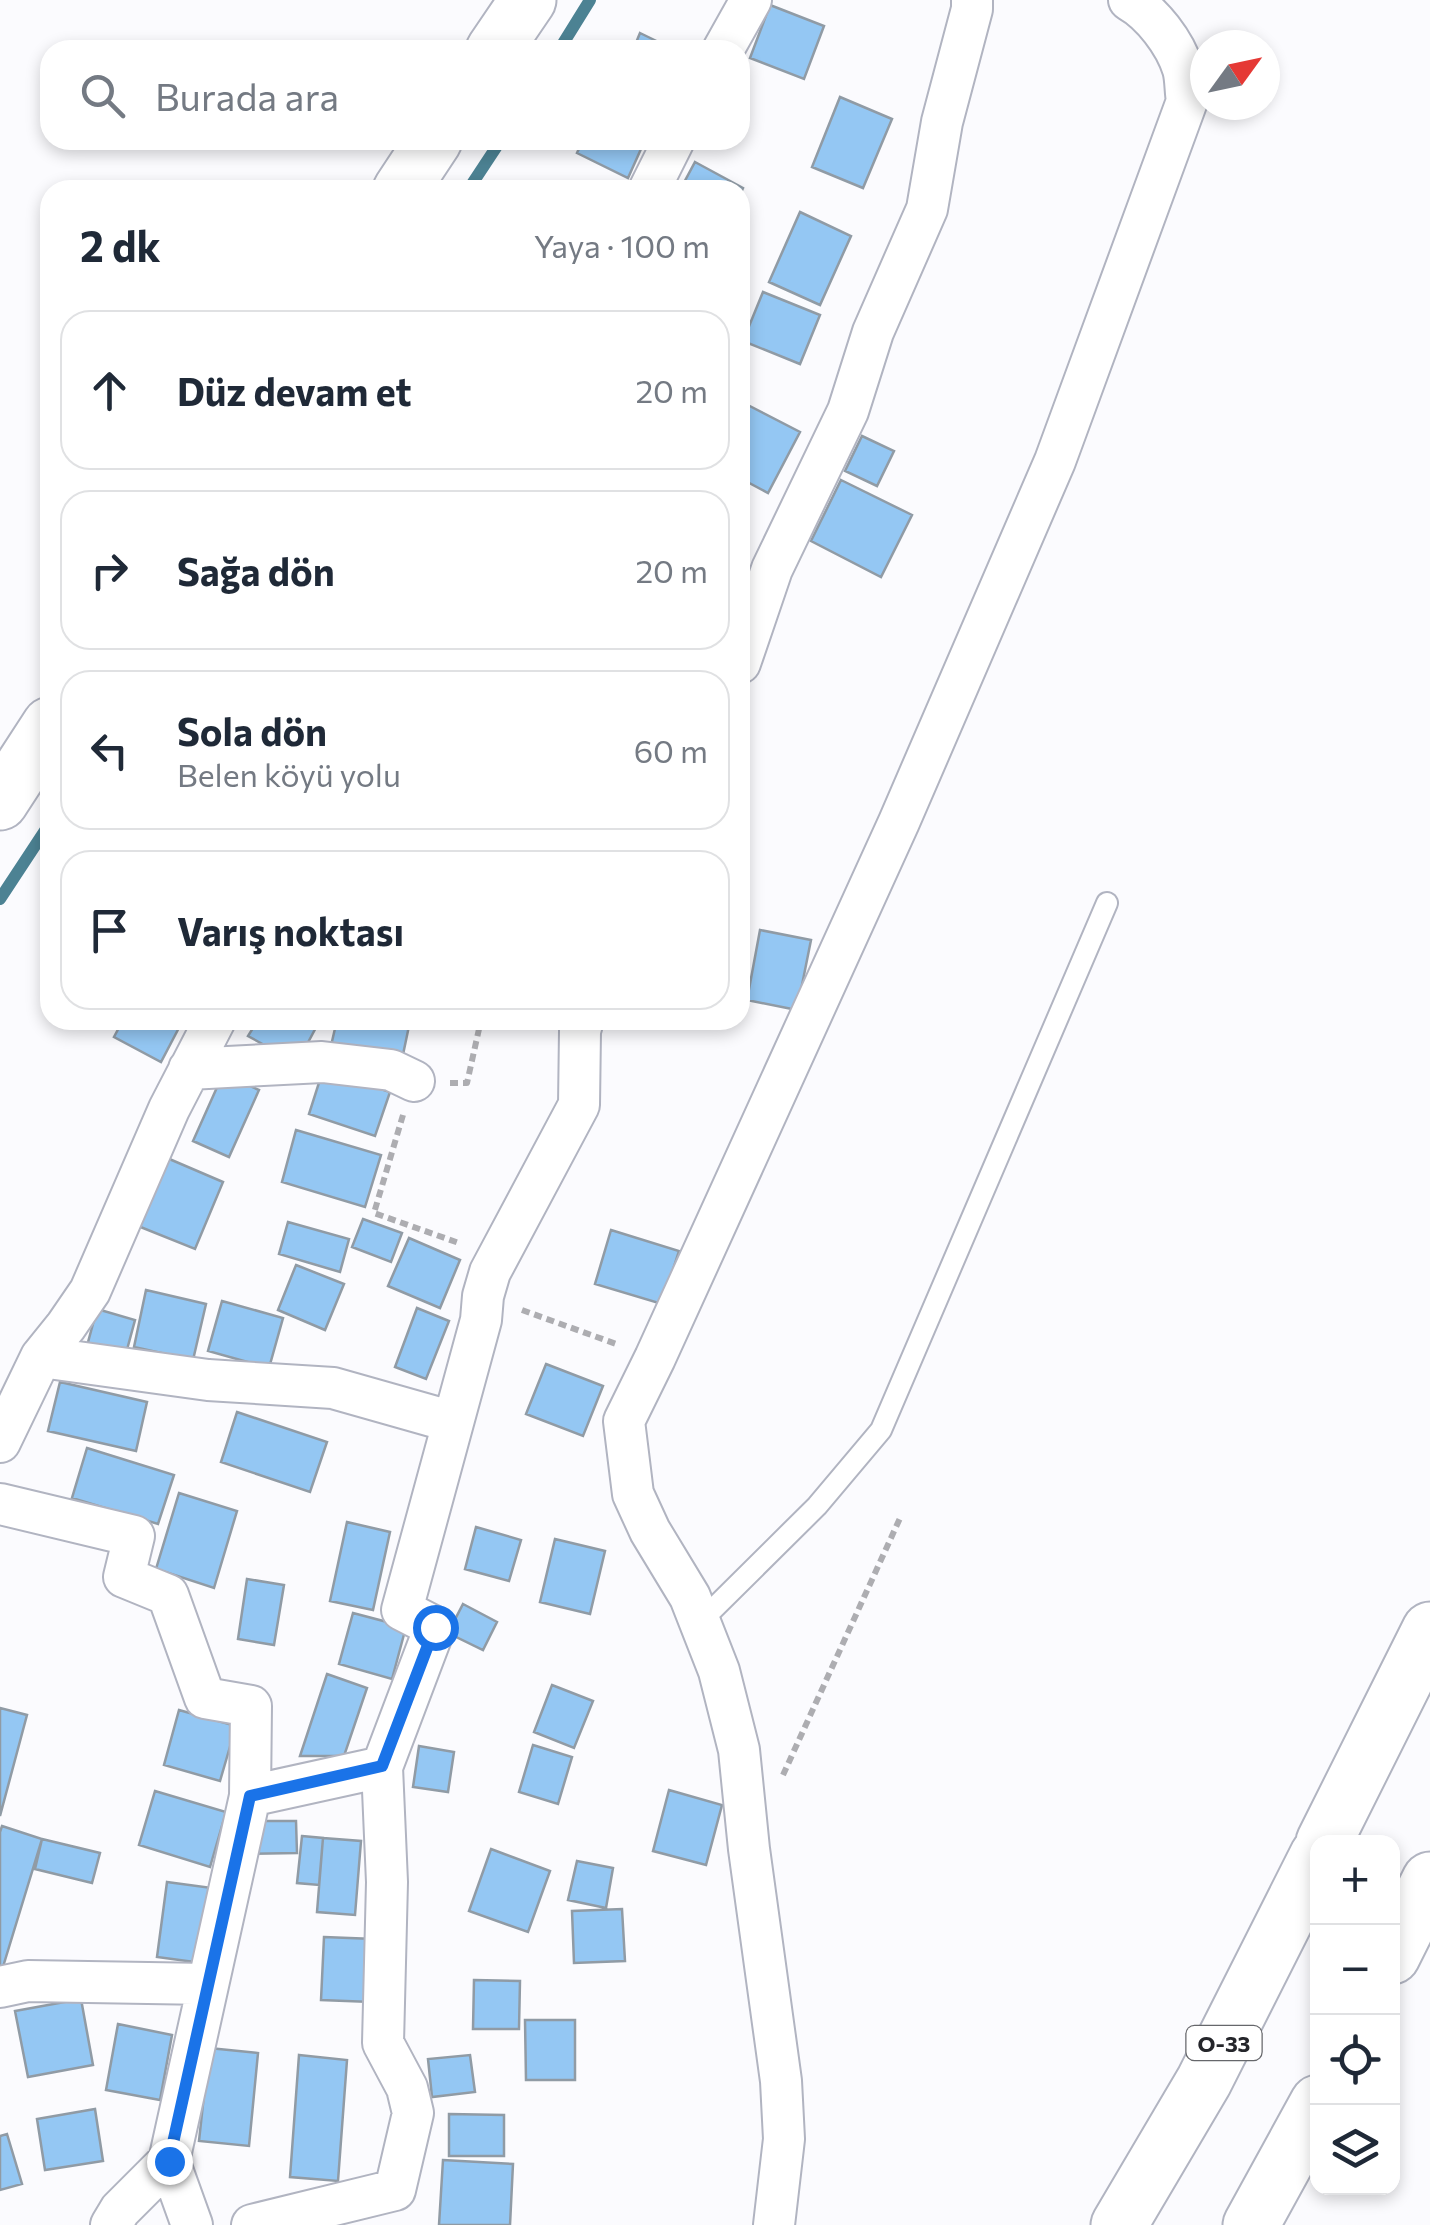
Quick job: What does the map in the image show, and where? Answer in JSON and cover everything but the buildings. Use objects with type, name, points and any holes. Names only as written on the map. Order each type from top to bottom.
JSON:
[{"type":"main road","points":[[501,40],[528,0]]},
{"type":"main road","points":[[408,180],[427,150]]},
{"type":"main road","points":[[0,802],[40,740]]},
{"type":"main road","points":[[1328,1835],[1430,1630]]},
{"type":"main road","name":"O-33","points":[[1119,2225],[1204,2081],[1310,1871]]},
{"type":"main road","points":[[1400,1940],[1430,1880]]},
{"type":"main road","points":[[1250,2225],[1317,2105]]},
{"type":"street","points":[[729,40],[751,0]]},
{"type":"street","points":[[750,634],[772,569],[848,411],[873,332],[927,209],[942,122],[972,0]]},
{"type":"street","points":[[774,2225],[784,2139],[781,2080],[749,1849],[740,1750],[718,1671],[690,1597],[632,1494],[624,1420],[656,1358],[899,822],[1055,461],[1187,102],[1183,69],[1170,43],[1144,9],[1129,0]]},
{"type":"street","points":[[654,180],[669,150]]},
{"type":"street","points":[[0,1442],[42,1357],[90,1291],[168,1109],[210,1030]]},
{"type":"street","points":[[252,2225],[395,2190],[413,2113],[407,2088],[383,2043],[387,1882],[382,1766],[435,1627],[402,1610],[481,1320],[490,1272],[579,1105],[580,1030]]},
{"type":"street","points":[[189,1069],[322,1062],[392,1070],[414,1081]]},
{"type":"street","points":[[42,1357],[208,1380],[333,1388],[453,1422]]},
{"type":"street","points":[[0,1504],[134,1536],[124,1577],[168,1595],[204,1698],[251,1706],[250,1796],[169,2161],[192,2225]]},
{"type":"street","points":[[250,1796],[382,1766]]},
{"type":"street","points":[[0,1987],[28,1981],[208,1984]]},
{"type":"street","points":[[111,2225],[120,2210],[169,2161]]},
{"type":"lane","points":[[700,1622],[817,1506],[881,1430],[1107,903]]},
{"type":"path","points":[[480,1030],[466,1084],[414,1081],[374,1213],[498,1256]]},
{"type":"path","points":[[484,1296],[656,1358]]},
{"type":"path","points":[[781,1779],[901,1516]]},
{"type":"waterway","points":[[565,40],[590,0]]},
{"type":"waterway","points":[[475,180],[494,150]]},
{"type":"waterway","points":[[0,899],[40,838]]},
{"type":"route","points":[[169,2161],[250,1796],[382,1766],[435,1627]]}]
